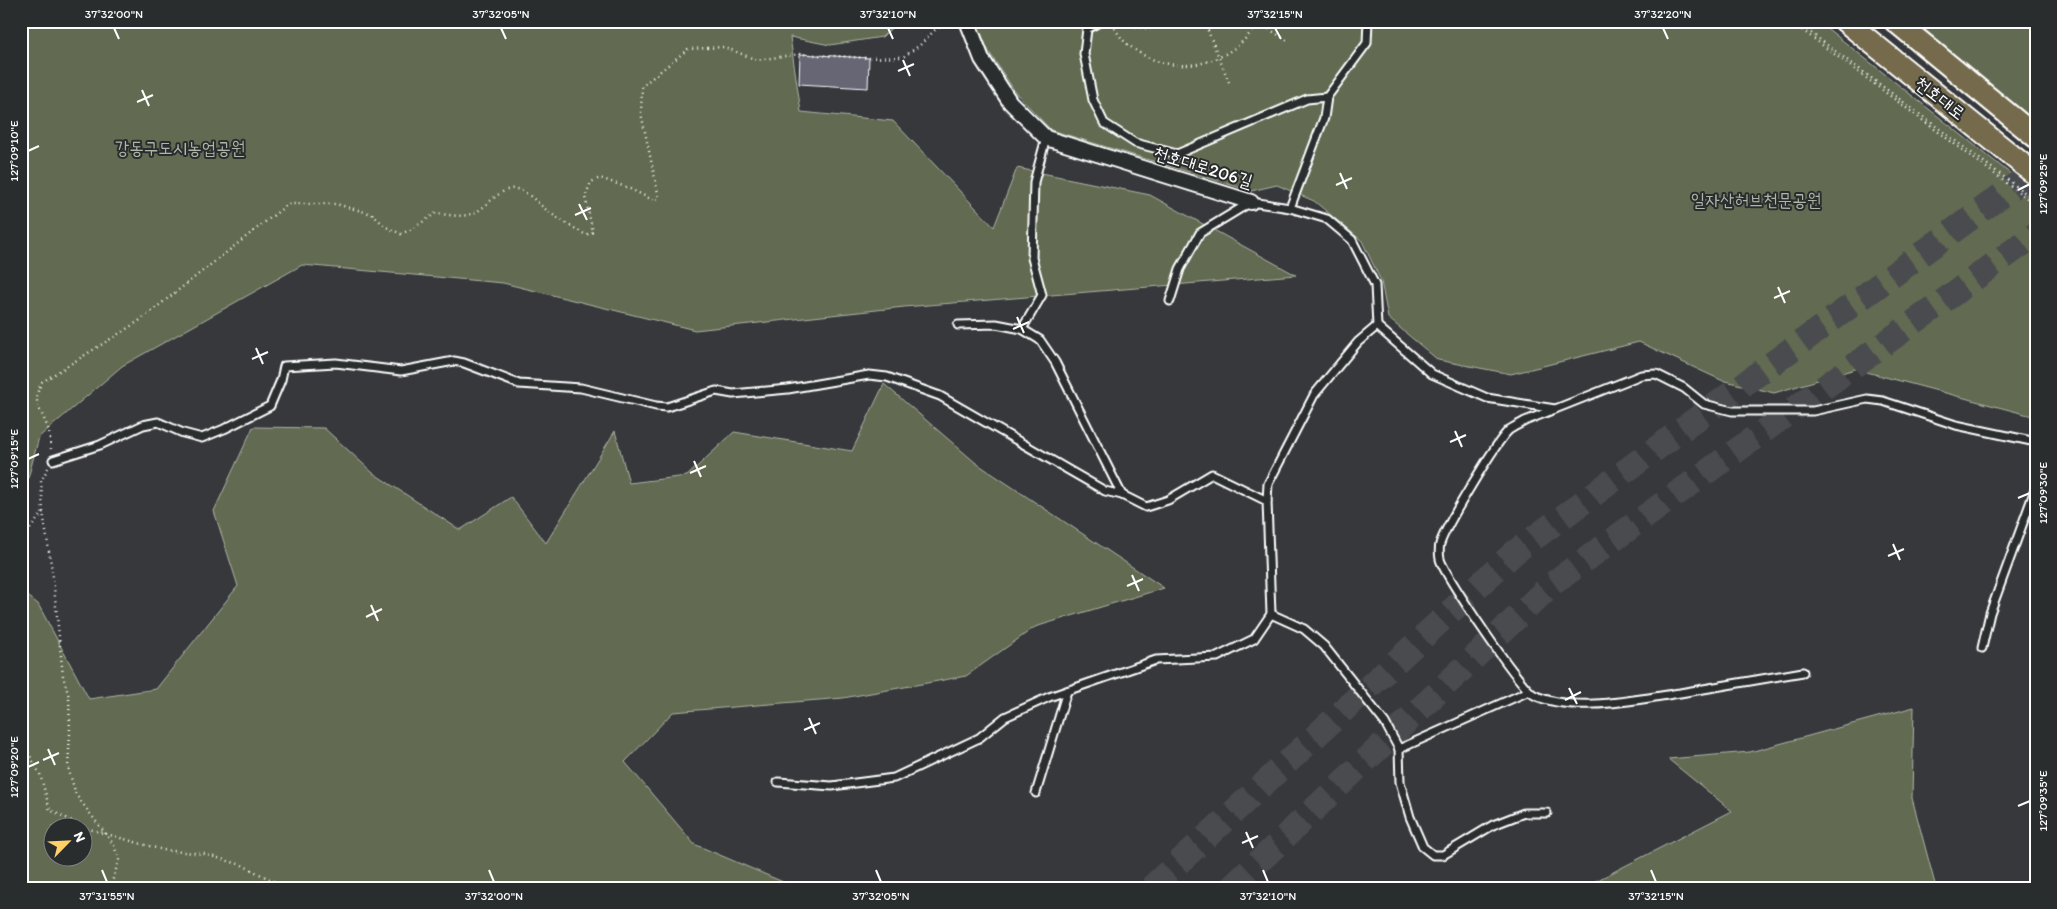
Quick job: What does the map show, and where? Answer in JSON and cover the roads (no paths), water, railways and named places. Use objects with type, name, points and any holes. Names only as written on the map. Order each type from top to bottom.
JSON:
[{"type":"main road","name":"천호대로","points":[[1845,21],[2036,174]]},
{"type":"main road","name":"천호대로","points":[[1895,21],[2036,137]]},
{"type":"street","name":"천호대로206길","points":[[967,21],[982,59],[1010,102],[1046,138],[1251,202]]},
{"type":"lane","points":[[1101,21],[1088,29],[1084,54],[1092,100],[1104,123],[1135,143],[1177,154],[1308,99],[1326,97]]},
{"type":"lane","points":[[1290,208],[1324,118],[1326,97],[1367,43],[1368,21]]},
{"type":"lane","points":[[1022,329],[1042,295],[1032,258],[1034,182],[1046,138]]},
{"type":"lane","points":[[1170,301],[1180,269],[1200,233],[1251,202]]},
{"type":"lane","name":"천호대로206길","points":[[1251,202],[1290,208],[1326,219],[1352,240],[1374,284],[1377,326]]},
{"type":"lane","points":[[958,325],[996,324],[1022,329],[1040,340],[1055,362],[1122,495]]},
{"type":"lane","points":[[778,782],[832,786],[894,778],[979,738],[1005,717],[1067,691],[1156,660],[1217,657],[1254,639],[1271,614],[1268,484],[1314,395],[1358,342],[1377,326],[1432,374],[1487,398],[1555,409]]},
{"type":"lane","points":[[53,460],[100,445],[143,425],[158,422],[183,433],[202,438],[270,406],[281,380],[284,366],[336,363],[400,370],[454,361],[519,384],[581,388],[667,407],[716,391],[733,394],[788,389],[869,375],[887,377],[940,396],[1105,491],[1122,495],[1146,507],[1168,500],[1212,474],[1267,501]]},
{"type":"lane","points":[[1803,672],[1630,701],[1591,704],[1558,702],[1532,695],[1508,667],[1449,578],[1440,559],[1440,544],[1457,511],[1509,430],[1555,409],[1640,375],[1656,374],[1684,388],[1704,404],[1732,411],[1813,411],[1867,399],[1883,401],[1956,425],[2036,442]]},
{"type":"lane","points":[[1982,648],[1990,613],[2036,487]]},
{"type":"lane","points":[[1271,614],[1304,629],[1324,646],[1385,722],[1399,749],[1400,782],[1410,817],[1423,847],[1433,855],[1443,855],[1493,825],[1524,813],[1547,813]]},
{"type":"lane","points":[[1036,793],[1067,691]]},
{"type":"lane","points":[[1399,749],[1506,703],[1529,691]]},
{"type":"tunnel","points":[[1151,888],[1515,552],[2036,170]]},
{"type":"tunnel","points":[[1231,888],[1552,584],[2036,234]]},
{"type":"park label","name":"강동구도시농업공원","points":[[180,148]]},
{"type":"park label","name":"일자산허브천문공원","points":[[1756,200]]}]
